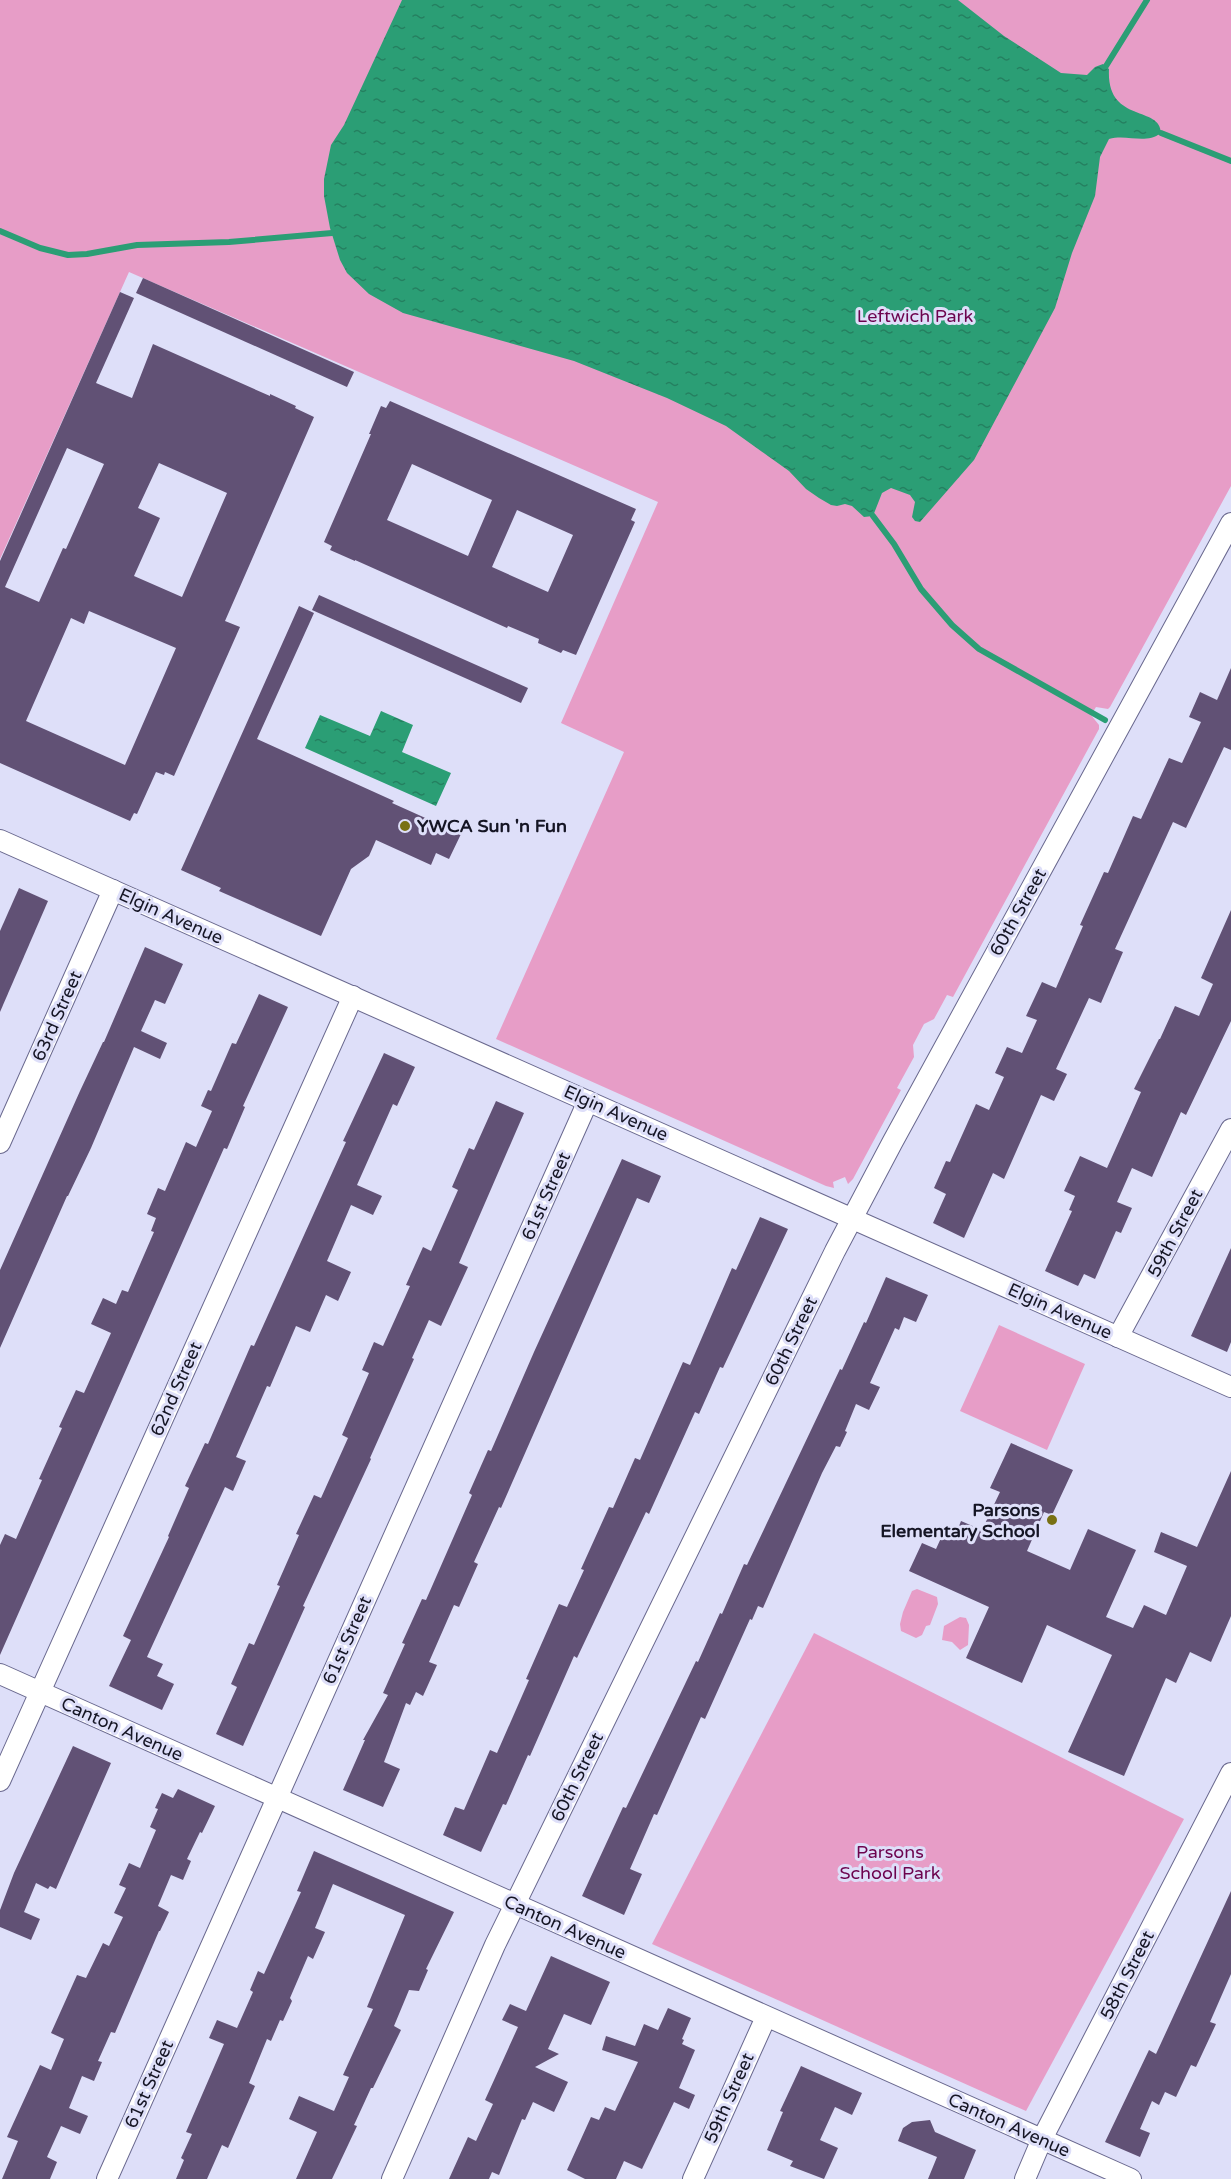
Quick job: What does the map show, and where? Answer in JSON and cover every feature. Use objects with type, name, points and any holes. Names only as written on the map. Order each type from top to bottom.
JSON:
[{"type":"street","name":"60th Street","points":[[392,2179],[515,1905],[852,1218],[1231,523]]},
{"type":"street","name":"Elgin Avenue","points":[[0,840],[1231,1387]]},
{"type":"street","name":"63rd Street","points":[[0,1143],[113,890]]},
{"type":"street","name":"62nd Street","points":[[0,1781],[352,996]]},
{"type":"street","name":"61st Street","points":[[107,2179],[588,1101]]},
{"type":"street","name":"59th Street","points":[[1118,1337],[1231,1129]]},
{"type":"street","name":"Canton Avenue","points":[[0,1674],[1131,2179]]},
{"type":"street","name":"58th Street","points":[[1025,2179],[1042,2139],[1231,1773]]},
{"type":"street","name":"59th Street","points":[[693,2179],[766,2017]]},
{"type":"green space","name":"Leftwich Park","points":[[0,0],[1231,0],[1231,486],[1110,707],[1108,709],[1096,707],[1091,715],[1099,725],[1099,729],[953,997],[947,995],[934,1019],[924,1024],[913,1045],[914,1057],[897,1088],[901,1090],[853,1179],[848,1184],[845,1177],[833,1182],[834,1188],[826,1186],[496,1039],[624,752],[561,723],[658,502],[129,272],[0,559]]},
{"type":"green space","points":[[999,1325],[1085,1364],[1047,1450],[960,1411]]},
{"type":"green space","points":[[917,1589],[937,1597],[938,1604],[930,1625],[926,1626],[922,1635],[916,1638],[901,1631],[900,1624],[912,1591]]},
{"type":"green space","points":[[960,1617],[966,1618],[969,1625],[968,1645],[960,1650],[952,1642],[942,1640],[944,1626]]},
{"type":"green space","name":"Parsons School Park","points":[[814,1633],[1184,1819],[1026,2111],[652,1944]]},
{"type":"water","points":[[402,0],[958,0],[1004,36],[1061,73],[1087,75],[1095,67],[1103,64],[1109,69],[1110,86],[1116,98],[1124,106],[1159,124],[1161,133],[1143,139],[1109,139],[1100,157],[1095,196],[1072,253],[1055,308],[974,460],[920,522],[915,521],[912,517],[915,502],[910,495],[891,488],[882,493],[873,516],[864,517],[852,506],[831,505],[819,498],[806,489],[789,471],[726,426],[667,398],[574,361],[403,313],[369,294],[347,273],[340,260],[330,228],[324,196],[324,179],[331,145],[344,125]]},
{"type":"water","points":[[381,711],[413,725],[402,752],[451,773],[436,806],[305,748],[320,715],[370,736]]},
{"type":"building","points":[[143,278],[354,372],[347,387],[136,293]]},
{"type":"building","points":[[120,292],[134,298],[96,383],[132,398],[153,344],[270,396],[270,394],[314,417],[225,621],[240,627],[174,776],[165,772],[164,775],[156,772],[137,814],[134,813],[130,821],[0,763],[0,561]],"holes":[[[67,448],[104,464],[66,549],[63,548],[39,602],[5,587]],[[159,463],[227,493],[182,597],[134,576],[160,518],[138,508]],[[89,611],[176,648],[125,765],[26,721],[71,618],[84,624]]]},
{"type":"building","points":[[390,401],[636,509],[631,520],[635,522],[576,655],[563,650],[561,653],[538,643],[539,639],[508,626],[507,628],[330,550],[332,546],[324,542],[381,406],[386,408]],"holes":[[[412,464],[492,500],[468,556],[387,520]],[[517,510],[573,535],[548,592],[492,567]]]},
{"type":"building","points":[[319,595],[528,688],[521,703],[312,610]]},
{"type":"building","points":[[299,606],[314,613],[257,739],[461,834],[449,859],[436,853],[431,865],[376,840],[369,856],[351,869],[321,936],[219,891],[221,888],[181,870]]},
{"type":"building","points":[[1231,668],[1231,750],[1224,747],[1186,828],[1173,822],[1115,949],[1123,952],[1101,1003],[1089,998],[1056,1069],[1067,1074],[1054,1101],[1041,1095],[1004,1179],[993,1173],[964,1238],[933,1223],[946,1194],[934,1188],[946,1161],[950,1162],[976,1104],[989,1110],[1004,1077],[995,1073],[1007,1047],[1022,1053],[1037,1020],[1026,1016],[1042,982],[1056,988],[1083,926],[1080,925],[1104,872],[1108,873],[1133,816],[1141,819],[1169,758],[1182,763],[1201,722],[1189,717],[1200,692],[1217,700]]},
{"type":"building","points":[[19,888],[48,901],[0,1012],[0,931]]},
{"type":"building","points":[[1231,910],[1231,1021],[1186,1115],[1181,1112],[1152,1177],[1132,1168],[1117,1202],[1132,1208],[1121,1233],[1116,1231],[1095,1279],[1084,1274],[1078,1286],[1045,1271],[1072,1211],[1069,1210],[1075,1196],[1064,1191],[1080,1156],[1107,1168],[1141,1092],[1134,1089],[1175,1006],[1199,1016],[1213,984],[1201,978]]},
{"type":"building","points":[[145,947],[183,964],[165,1004],[155,1000],[141,1031],[167,1043],[160,1059],[134,1047],[0,1348],[0,1270]]},
{"type":"building","points":[[259,994],[288,1007],[243,1106],[245,1107],[227,1149],[224,1148],[0,1655],[0,1545],[5,1534],[16,1539],[42,1480],[39,1479],[76,1390],[84,1393],[111,1333],[91,1324],[103,1298],[116,1304],[122,1290],[128,1292],[154,1232],[151,1231],[156,1218],[147,1214],[158,1188],[165,1191],[186,1142],[196,1147],[212,1111],[201,1106],[208,1090],[211,1091],[232,1043],[236,1044]]},
{"type":"building","points":[[384,1053],[415,1067],[397,1106],[393,1104],[357,1185],[382,1196],[373,1215],[351,1205],[327,1261],[351,1272],[338,1301],[326,1295],[310,1332],[296,1326],[236,1457],[246,1461],[233,1491],[225,1487],[147,1657],[163,1664],[157,1676],[174,1684],[162,1710],[109,1686],[131,1640],[123,1636],[169,1537],[189,1488],[185,1486],[205,1443],[208,1444],[251,1345],[254,1346]]},
{"type":"building","points":[[496,1101],[524,1113],[459,1263],[468,1267],[441,1326],[429,1320],[371,1459],[303,1606],[305,1607],[243,1746],[216,1734],[237,1687],[231,1684],[249,1643],[254,1645],[280,1586],[277,1585],[299,1535],[296,1534],[314,1495],[321,1498],[348,1438],[342,1435],[369,1373],[362,1370],[374,1342],[383,1346],[410,1286],[406,1285],[423,1247],[431,1251],[458,1190],[452,1187],[469,1148],[474,1150]]},
{"type":"building","points":[[622,1159],[661,1176],[649,1203],[637,1198],[501,1508],[499,1507],[474,1562],[478,1564],[459,1607],[454,1605],[429,1662],[437,1665],[423,1696],[416,1692],[410,1705],[406,1703],[384,1762],[400,1769],[383,1807],[343,1790],[365,1740],[363,1740],[388,1695],[383,1693],[405,1644],[402,1643],[422,1599],[426,1600],[472,1495],[469,1493],[488,1450],[491,1451]]},
{"type":"building","points":[[760,1217],[788,1229],[723,1368],[720,1367],[699,1414],[695,1412],[649,1514],[646,1512],[577,1658],[574,1656],[506,1805],[503,1804],[481,1852],[443,1835],[455,1807],[464,1810],[490,1750],[497,1753],[559,1604],[567,1607],[584,1570],[581,1569],[609,1507],[613,1508],[635,1458],[640,1460],[683,1362],[690,1365],[732,1268],[736,1270]]},
{"type":"building","points":[[1231,1248],[1231,1342],[1227,1352],[1191,1336]]},
{"type":"building","points":[[886,1277],[928,1295],[916,1322],[904,1317],[899,1330],[895,1328],[870,1383],[880,1387],[869,1410],[856,1404],[845,1431],[847,1432],[840,1447],[836,1446],[822,1473],[763,1608],[758,1606],[752,1620],[750,1619],[705,1719],[701,1717],[630,1869],[642,1874],[624,1915],[582,1896],[623,1807],[626,1808],[696,1661],[698,1662],[720,1613],[722,1614],[744,1564],[747,1565],[840,1369],[842,1370],[864,1322],[866,1323]]},
{"type":"building","points":[[1011,1443],[1073,1470],[1052,1515],[1044,1512],[1027,1551],[1070,1570],[1088,1529],[1136,1550],[1106,1617],[1133,1628],[1144,1605],[1166,1615],[1187,1566],[1154,1552],[1161,1532],[1197,1547],[1231,1471],[1231,1616],[1211,1662],[1190,1652],[1176,1683],[1166,1678],[1124,1776],[1068,1752],[1112,1655],[1047,1625],[1022,1683],[966,1658],[989,1607],[909,1571],[922,1543],[936,1549],[941,1538],[956,1534],[961,1521],[982,1530],[1000,1492],[990,1488]]},
{"type":"building","points":[[73,1746],[111,1763],[56,1889],[50,1886],[48,1889],[36,1883],[24,1912],[40,1919],[31,1940],[0,1927],[0,1910],[14,1873]]},
{"type":"building","points":[[178,1789],[215,1806],[187,1859],[191,1861],[183,1880],[171,1875],[158,1906],[169,1912],[115,2033],[111,2032],[98,2061],[102,2062],[94,2081],[82,2076],[69,2108],[88,2116],[80,2134],[61,2126],[47,2157],[57,2162],[50,2179],[2,2179],[18,2141],[7,2137],[40,2065],[51,2070],[64,2039],[51,2033],[77,1975],[86,1978],[103,1943],[109,1946],[123,1917],[114,1913],[126,1888],[119,1885],[129,1863],[140,1868],[156,1830],[150,1827],[162,1793],[173,1798]]},
{"type":"building","points":[[314,1851],[454,1912],[426,1969],[428,1970],[419,1991],[409,1990],[394,2026],[401,2030],[371,2088],[354,2125],[357,2126],[332,2179],[296,2179],[317,2132],[289,2119],[299,2096],[334,2111],[349,2077],[343,2075],[373,2009],[367,2007],[405,1915],[333,1884],[315,1928],[325,1932],[313,1959],[308,1956],[283,2021],[280,2020],[271,2041],[267,2039],[249,2083],[255,2086],[228,2148],[222,2145],[207,2179],[176,2179],[184,2160],[181,2158],[192,2134],[186,2132],[224,2044],[209,2038],[217,2020],[237,2028],[253,1992],[250,1990],[258,1971],[264,1974],[301,1892],[297,1891]]},
{"type":"building","points":[[1231,1891],[1231,1974],[1210,2022],[1216,2024],[1196,2067],[1191,2065],[1176,2097],[1165,2092],[1159,2105],[1152,2101],[1140,2129],[1150,2133],[1140,2157],[1105,2142],[1149,2050],[1156,2054]]},
{"type":"building","points":[[551,1956],[610,1982],[591,2025],[564,2014],[548,2049],[559,2054],[535,2067],[568,2082],[554,2112],[533,2102],[525,2120],[522,2119],[499,2175],[492,2172],[489,2179],[449,2179],[468,2137],[476,2141],[493,2104],[485,2100],[518,2027],[502,2020],[510,2004],[526,2011]]},
{"type":"building","points":[[668,2008],[691,2018],[682,2044],[695,2050],[679,2088],[695,2095],[689,2109],[674,2102],[642,2169],[624,2161],[616,2179],[585,2179],[567,2170],[591,2117],[599,2120],[605,2107],[615,2111],[638,2062],[602,2050],[606,2036],[635,2046],[644,2024],[658,2030]]},
{"type":"building","points":[[801,2066],[862,2093],[852,2115],[835,2107],[820,2140],[838,2148],[824,2179],[790,2166],[793,2161],[767,2150],[783,2112],[780,2111]]},
{"type":"building","points":[[930,2120],[935,2132],[976,2150],[964,2179],[928,2179],[937,2157],[898,2141],[903,2128],[912,2122]]},
{"type":"waterway","points":[[1106,66],[1147,0]]},
{"type":"waterway","points":[[1161,133],[1231,161]]},
{"type":"waterway","points":[[0,231],[40,248],[68,255],[137,245],[229,242],[332,233]]},
{"type":"waterway","points":[[873,516],[894,544],[921,589],[952,625],[979,649],[1105,720]]},
{"type":"place","name":"YWCA Sun 'n Fun","points":[[405,826]]},
{"type":"place","name":"Parsons Elementary School","points":[[1052,1520]]}]
